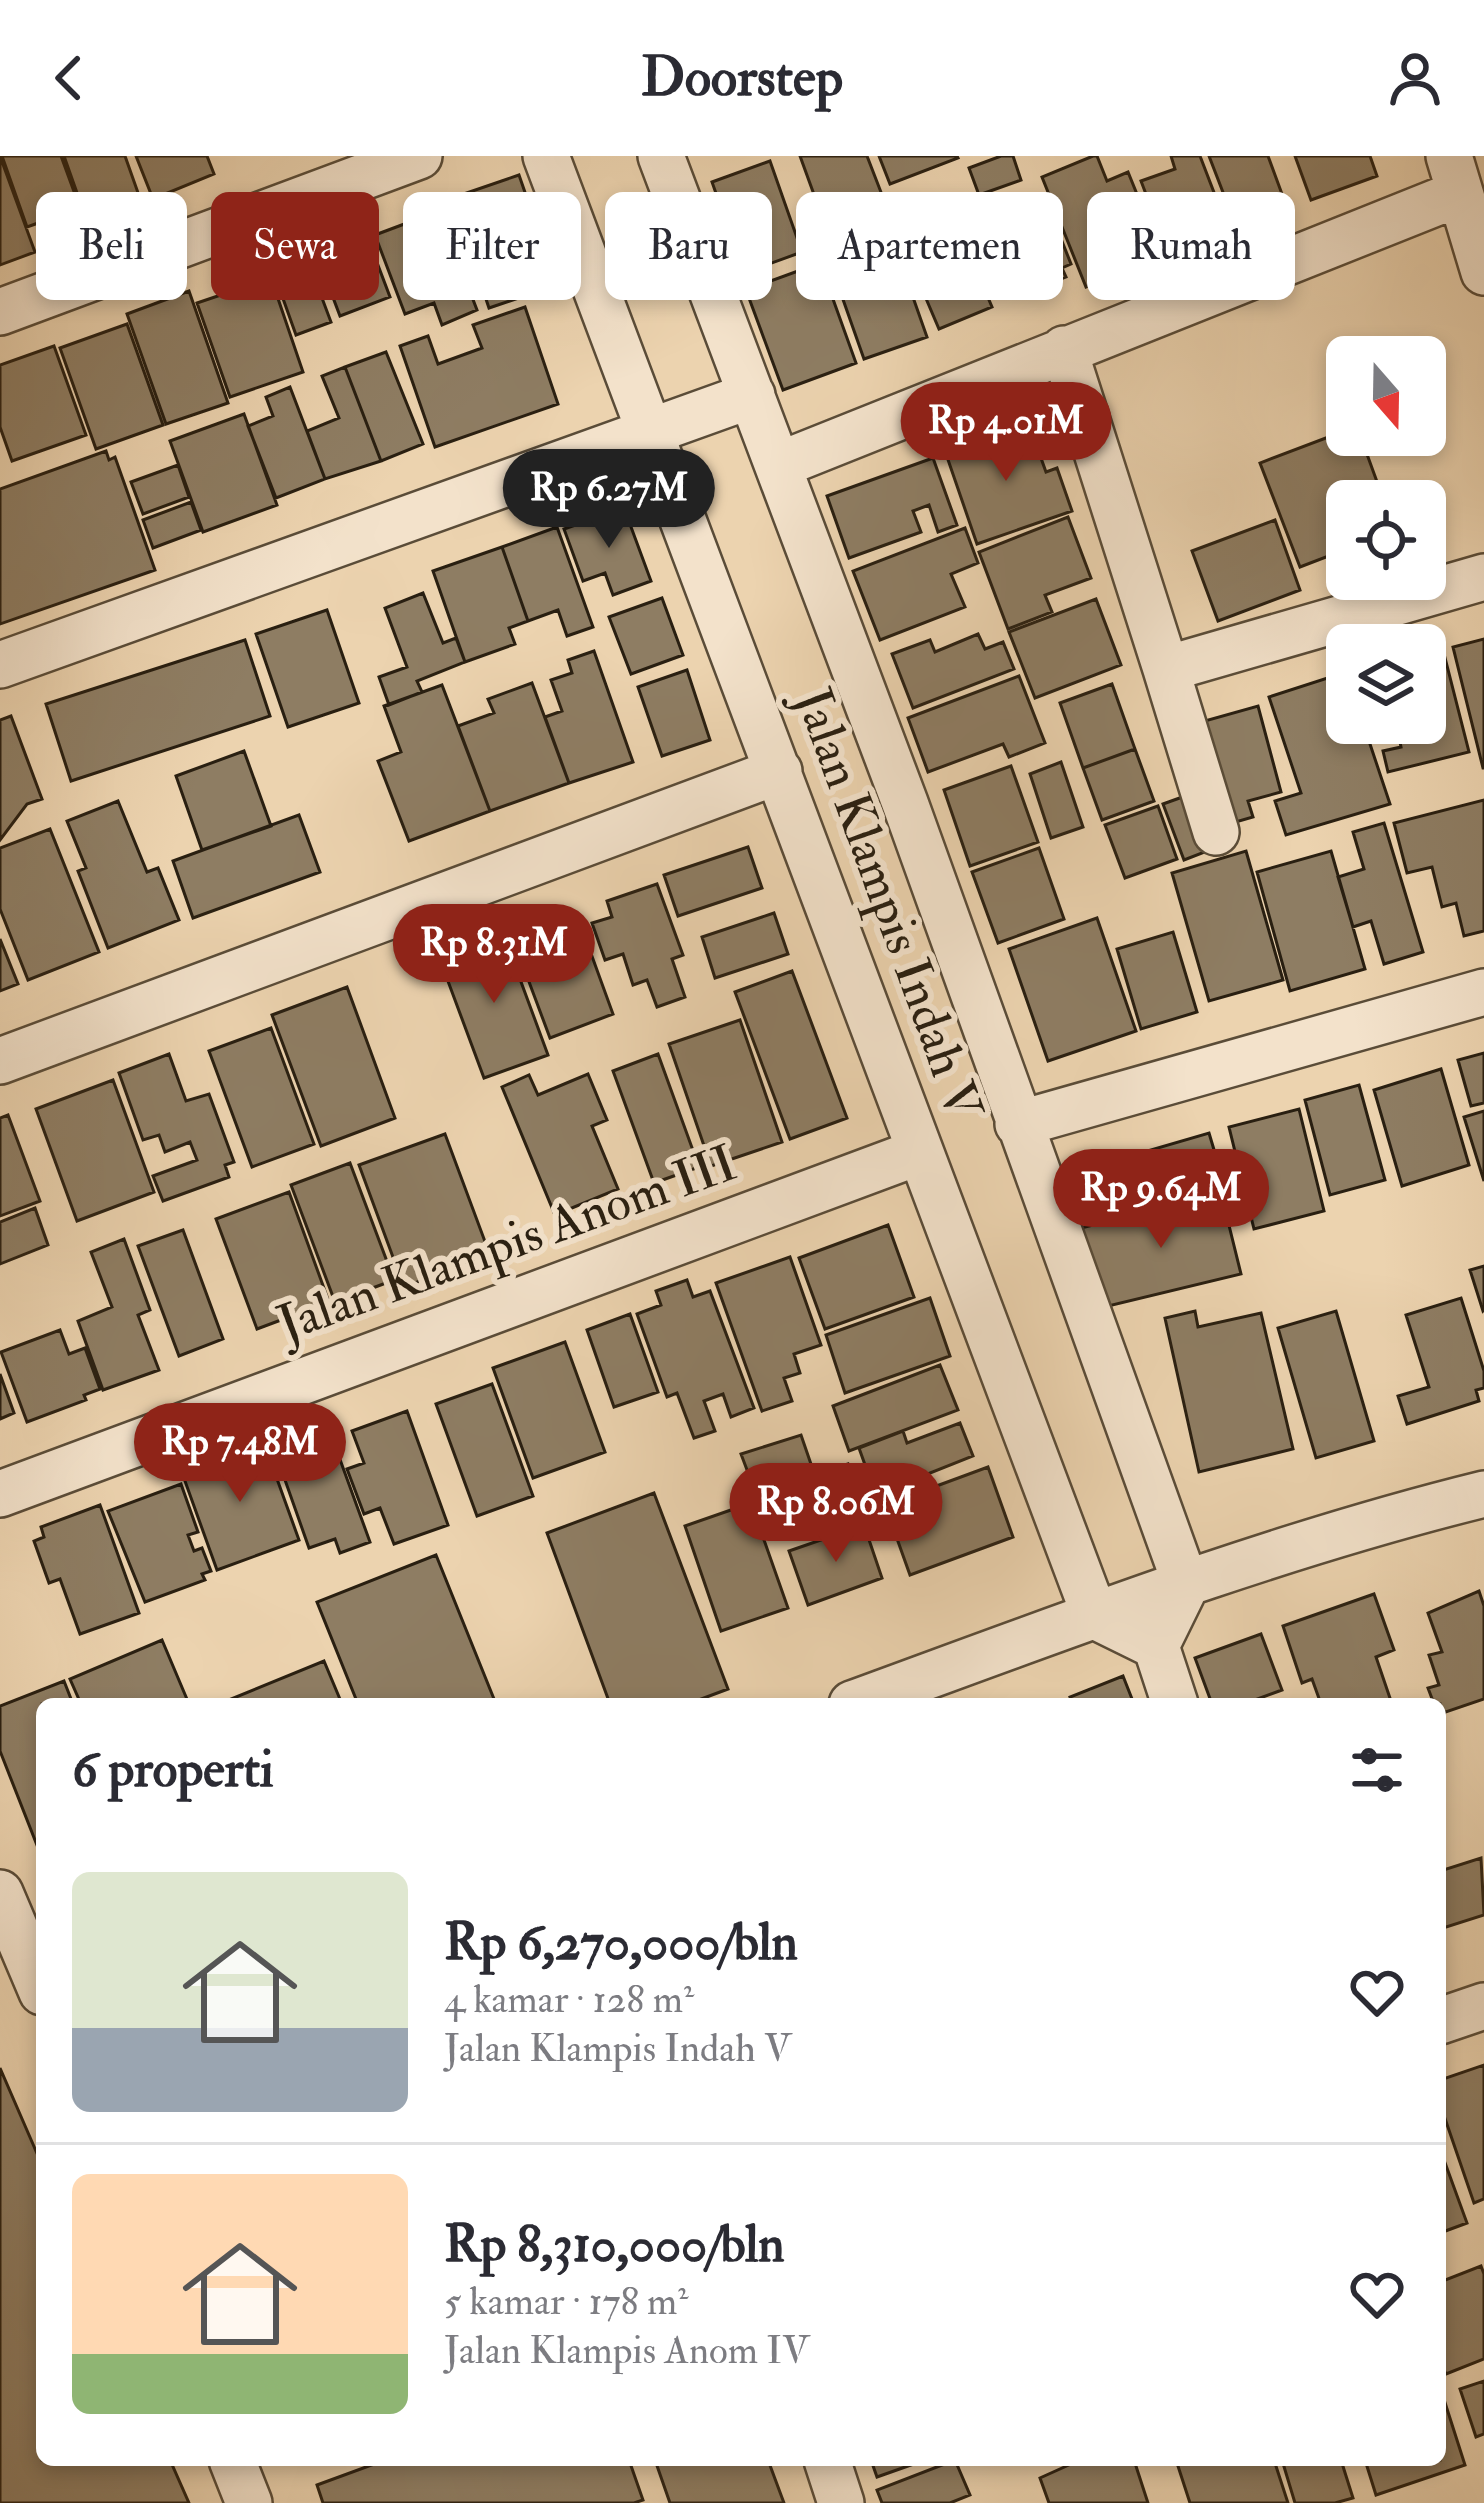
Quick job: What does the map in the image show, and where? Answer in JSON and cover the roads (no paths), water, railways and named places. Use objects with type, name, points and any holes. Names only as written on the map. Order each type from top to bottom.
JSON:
[{"type":"street","points":[[0,312],[419,156]]},
{"type":"street","name":"Jalan Klampis Indah V","points":[[546,156],[658,430],[778,771],[1095,1616]]},
{"type":"street","name":"Jalan Klampis Indah V","points":[[661,156],[743,399],[779,465],[1186,1585]]},
{"type":"street","points":[[779,465],[1064,349],[1455,174],[1484,272]]},
{"type":"street","points":[[1064,349],[1216,832]]},
{"type":"street","points":[[0,665],[743,399]]},
{"type":"street","points":[[1166,669],[1484,577]]},
{"type":"street","points":[[0,1061],[778,771]]},
{"type":"street","name":"Jalan Klampis Indah V","points":[[1018,1124],[1484,992]]},
{"type":"street","name":"Jalan Klampis Anom III","points":[[0,1494],[919,1152]]},
{"type":"street","points":[[869,1698],[1186,1585],[1399,1515],[1484,1494]]},
{"type":"street","points":[[1173,1698],[1156,1646],[1186,1585]]},
{"type":"street","points":[[1095,1616],[1156,1646]]},
{"type":"street","points":[[0,1893],[36,1978]]},
{"type":"street","points":[[1446,2018],[1484,2006]]},
{"type":"street","points":[[829,2466],[841,2503]]}]
